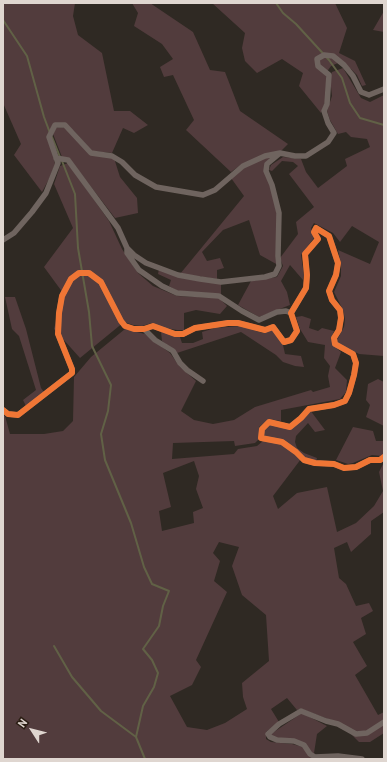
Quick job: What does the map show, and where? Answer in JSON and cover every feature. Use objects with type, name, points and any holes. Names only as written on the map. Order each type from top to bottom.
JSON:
[{"type":"street","points":[[3,240],[14,233],[46,193],[58,163],[49,137],[55,125],[65,125],[91,153],[112,156],[122,162],[135,175],[156,187],[203,195],[215,190],[243,166],[264,156],[280,153],[295,156],[306,156],[328,142],[334,133],[324,111],[327,104],[328,75],[318,66],[317,59],[324,55],[333,56],[344,65],[353,76],[361,92],[369,95],[384,89]]},
{"type":"street","points":[[127,248],[146,263],[178,275],[200,279],[221,282],[265,277],[275,274],[279,266],[278,213],[272,185],[266,171],[267,164],[280,153]]},
{"type":"street","points":[[56,158],[68,160],[118,228],[127,248],[127,252],[139,270],[162,286],[177,293],[219,296],[259,320],[277,312],[286,311],[291,313]]},
{"type":"street","points":[[3,410],[8,414],[18,415],[72,374],[72,369],[58,334],[62,296],[70,279],[79,273],[89,273],[101,282],[125,326],[134,329],[144,329],[153,326],[175,334],[183,334],[195,328],[238,323],[264,330],[273,327],[284,342],[291,340],[297,332],[291,313],[306,288],[308,275],[305,254],[318,239],[314,232],[316,228],[329,236],[338,263],[336,275],[329,292],[332,300],[340,310],[341,318],[339,330],[334,338],[336,344],[353,354],[356,363],[354,375],[345,401],[334,405],[309,409],[290,427],[269,422],[262,429],[261,438],[282,442],[304,460],[315,463],[334,464],[344,468],[356,467],[370,460],[380,460],[384,457]]},
{"type":"street","points":[[144,329],[155,340],[173,351],[180,363],[203,381]]},
{"type":"street","points":[[362,759],[338,756],[315,757],[310,754],[304,745],[294,741],[277,740],[270,737],[268,734],[279,724],[301,711],[338,724],[356,734],[367,733],[384,722]]},
{"type":"shaded area","points":[[3,3],[75,3],[73,16],[78,35],[102,53],[114,111],[130,111],[148,125],[134,133],[123,128],[112,153],[92,151],[74,131],[53,124],[47,139],[53,152],[55,164],[42,192],[14,155],[21,144],[3,103]]},
{"type":"shaded area","points":[[132,3],[150,3],[193,32],[210,70],[225,72],[240,111],[288,144],[281,151],[242,164],[231,172],[186,130],[194,120],[173,75],[164,77],[160,67],[173,59],[162,44],[134,26],[138,13]]},
{"type":"shaded area","points":[[212,3],[335,3],[347,28],[339,53],[355,61],[366,85],[362,86],[357,75],[351,69],[338,63],[331,66],[326,73],[327,97],[321,113],[299,86],[303,73],[282,59],[257,73],[245,61],[242,48],[245,33]]},
{"type":"shaded area","points":[[384,11],[384,32],[373,30]]},
{"type":"shaded area","points":[[343,68],[361,98],[370,102],[384,95],[384,356],[359,354],[338,343],[337,340],[344,327],[345,319],[343,310],[334,292],[341,276],[341,264],[338,250],[370,264],[379,242],[352,226],[340,242],[333,233],[314,223],[311,228],[314,238],[301,255],[304,275],[303,280],[290,265],[281,281],[287,292],[290,305],[259,317],[238,305],[251,281],[277,277],[283,266],[280,258],[298,234],[296,222],[314,207],[289,174],[298,166],[293,162],[282,161],[272,171],[269,170],[271,165],[283,157],[301,159],[306,172],[318,188],[347,166],[345,159],[370,147],[367,139],[351,137],[346,132],[338,134],[330,120],[327,111],[332,96],[330,78],[332,72]]},
{"type":"shaded area","points":[[65,127],[90,154],[114,158],[120,177],[137,198],[138,213],[115,218],[69,158],[62,157],[53,134],[56,128]]},
{"type":"shaded area","points":[[276,155],[265,163],[277,214],[278,265],[260,255],[249,220],[223,230],[202,252],[207,261],[220,258],[224,268],[217,270],[217,279],[180,274],[244,196],[231,178],[245,167],[266,157]]},
{"type":"shaded area","points":[[68,163],[109,221],[122,249],[138,273],[153,286],[177,296],[219,298],[227,306],[220,314],[196,310],[184,313],[184,330],[165,328],[152,323],[142,326],[124,322],[80,358],[54,329],[63,293],[44,267],[73,228],[54,184],[60,166]]},
{"type":"shaded area","points":[[159,269],[221,284],[221,294],[177,291],[169,286],[171,280],[158,274]]},
{"type":"shaded area","points":[[5,297],[15,297],[26,329],[41,388],[44,392],[26,406],[23,400],[36,390],[19,336],[12,329]]},
{"type":"shaded area","points":[[302,316],[311,319],[309,328],[318,331],[322,328],[334,331],[331,339],[334,346],[341,352],[335,368],[347,380],[346,392],[340,399],[281,410],[281,421],[269,419],[259,427],[259,439],[255,443],[235,446],[234,441],[173,443],[172,459],[234,454],[238,449],[257,446],[263,441],[282,444],[301,459],[273,496],[278,509],[297,493],[327,487],[337,532],[356,523],[374,506],[383,491],[379,472],[384,462],[384,512],[371,521],[371,534],[351,552],[347,542],[334,548],[339,578],[346,584],[356,606],[369,603],[373,611],[361,618],[366,634],[353,642],[367,666],[355,675],[378,715],[384,712],[384,721],[366,732],[355,731],[302,709],[297,710],[287,698],[271,709],[279,722],[266,732],[266,739],[271,742],[292,744],[303,747],[323,759],[3,759],[3,415],[5,416],[10,434],[44,434],[63,431],[73,421],[74,377],[91,357],[125,329],[145,334],[170,353],[180,367],[196,381],[181,411],[194,420],[213,424],[234,420],[255,407],[311,390],[313,392],[330,387],[328,376],[330,366],[324,358],[325,345],[308,342],[300,329],[296,317]],"holes":[[[194,461],[199,476],[196,489],[203,508],[193,512],[194,523],[162,531],[159,511],[171,507],[163,473]],[[219,542],[239,547],[232,566],[242,595],[266,615],[269,661],[242,683],[243,697],[247,709],[225,723],[207,730],[187,727],[170,696],[192,685],[201,667],[196,660],[227,592],[214,581],[220,561],[213,553]]]},
{"type":"shaded area","points":[[240,326],[263,333],[272,330],[283,345],[285,354],[301,356],[304,367],[283,362],[276,355],[241,332],[177,353],[162,341],[161,332],[180,337],[182,343],[193,343],[203,339],[202,332],[215,328]]},
{"type":"shaded area","points":[[378,379],[384,382],[384,426],[366,417],[370,405],[366,400],[368,384]]},
{"type":"shaded area","points":[[310,410],[325,430],[315,432],[308,423],[296,436],[295,442],[297,448],[304,453],[317,458],[316,462],[305,458],[298,451],[263,436],[263,430],[270,424],[292,428]]},
{"type":"shaded area","points":[[353,427],[373,431],[376,441],[384,441],[384,454],[382,456],[372,455],[348,464],[336,460]]},
{"type":"shaded area","points":[[302,713],[327,726],[317,734],[314,753],[310,752],[305,744],[271,737],[271,734]]},
{"type":"shaded area","points":[[384,724],[384,733],[370,742],[359,742],[349,732],[358,735]]},
{"type":"waterway","points":[[276,3],[283,13],[296,24],[329,60],[342,78],[350,103],[360,118],[384,125]]},
{"type":"waterway","points":[[3,20],[27,56],[50,133]]},
{"type":"waterway","points":[[52,137],[60,157]]},
{"type":"waterway","points":[[62,161],[75,194],[78,248],[89,312],[92,346],[111,385],[108,411],[101,434],[105,460],[131,523],[144,567],[152,584],[169,591],[163,606],[159,626],[143,649],[152,660],[158,673],[154,687],[143,706],[136,737]]},
{"type":"waterway","points":[[54,646],[72,677],[101,711],[136,737],[145,759]]},
{"type":"cycle path","points":[[3,410],[8,414],[18,415],[72,373],[72,369],[58,334],[59,313],[62,296],[71,279],[79,273],[89,273],[101,282],[121,321],[125,326],[134,329],[144,329],[153,326],[175,334],[183,334],[195,328],[238,323],[265,330],[273,327],[284,342],[291,340],[297,331],[291,313],[306,288],[307,275],[305,254],[318,239],[314,232],[316,228],[329,236],[338,263],[336,275],[329,291],[332,300],[340,310],[341,318],[339,330],[334,338],[335,344],[353,354],[356,363],[354,375],[345,401],[334,405],[309,409],[290,427],[269,422],[262,429],[261,438],[282,442],[304,460],[315,463],[334,464],[344,468],[356,467],[370,460],[380,460],[384,457]]}]
